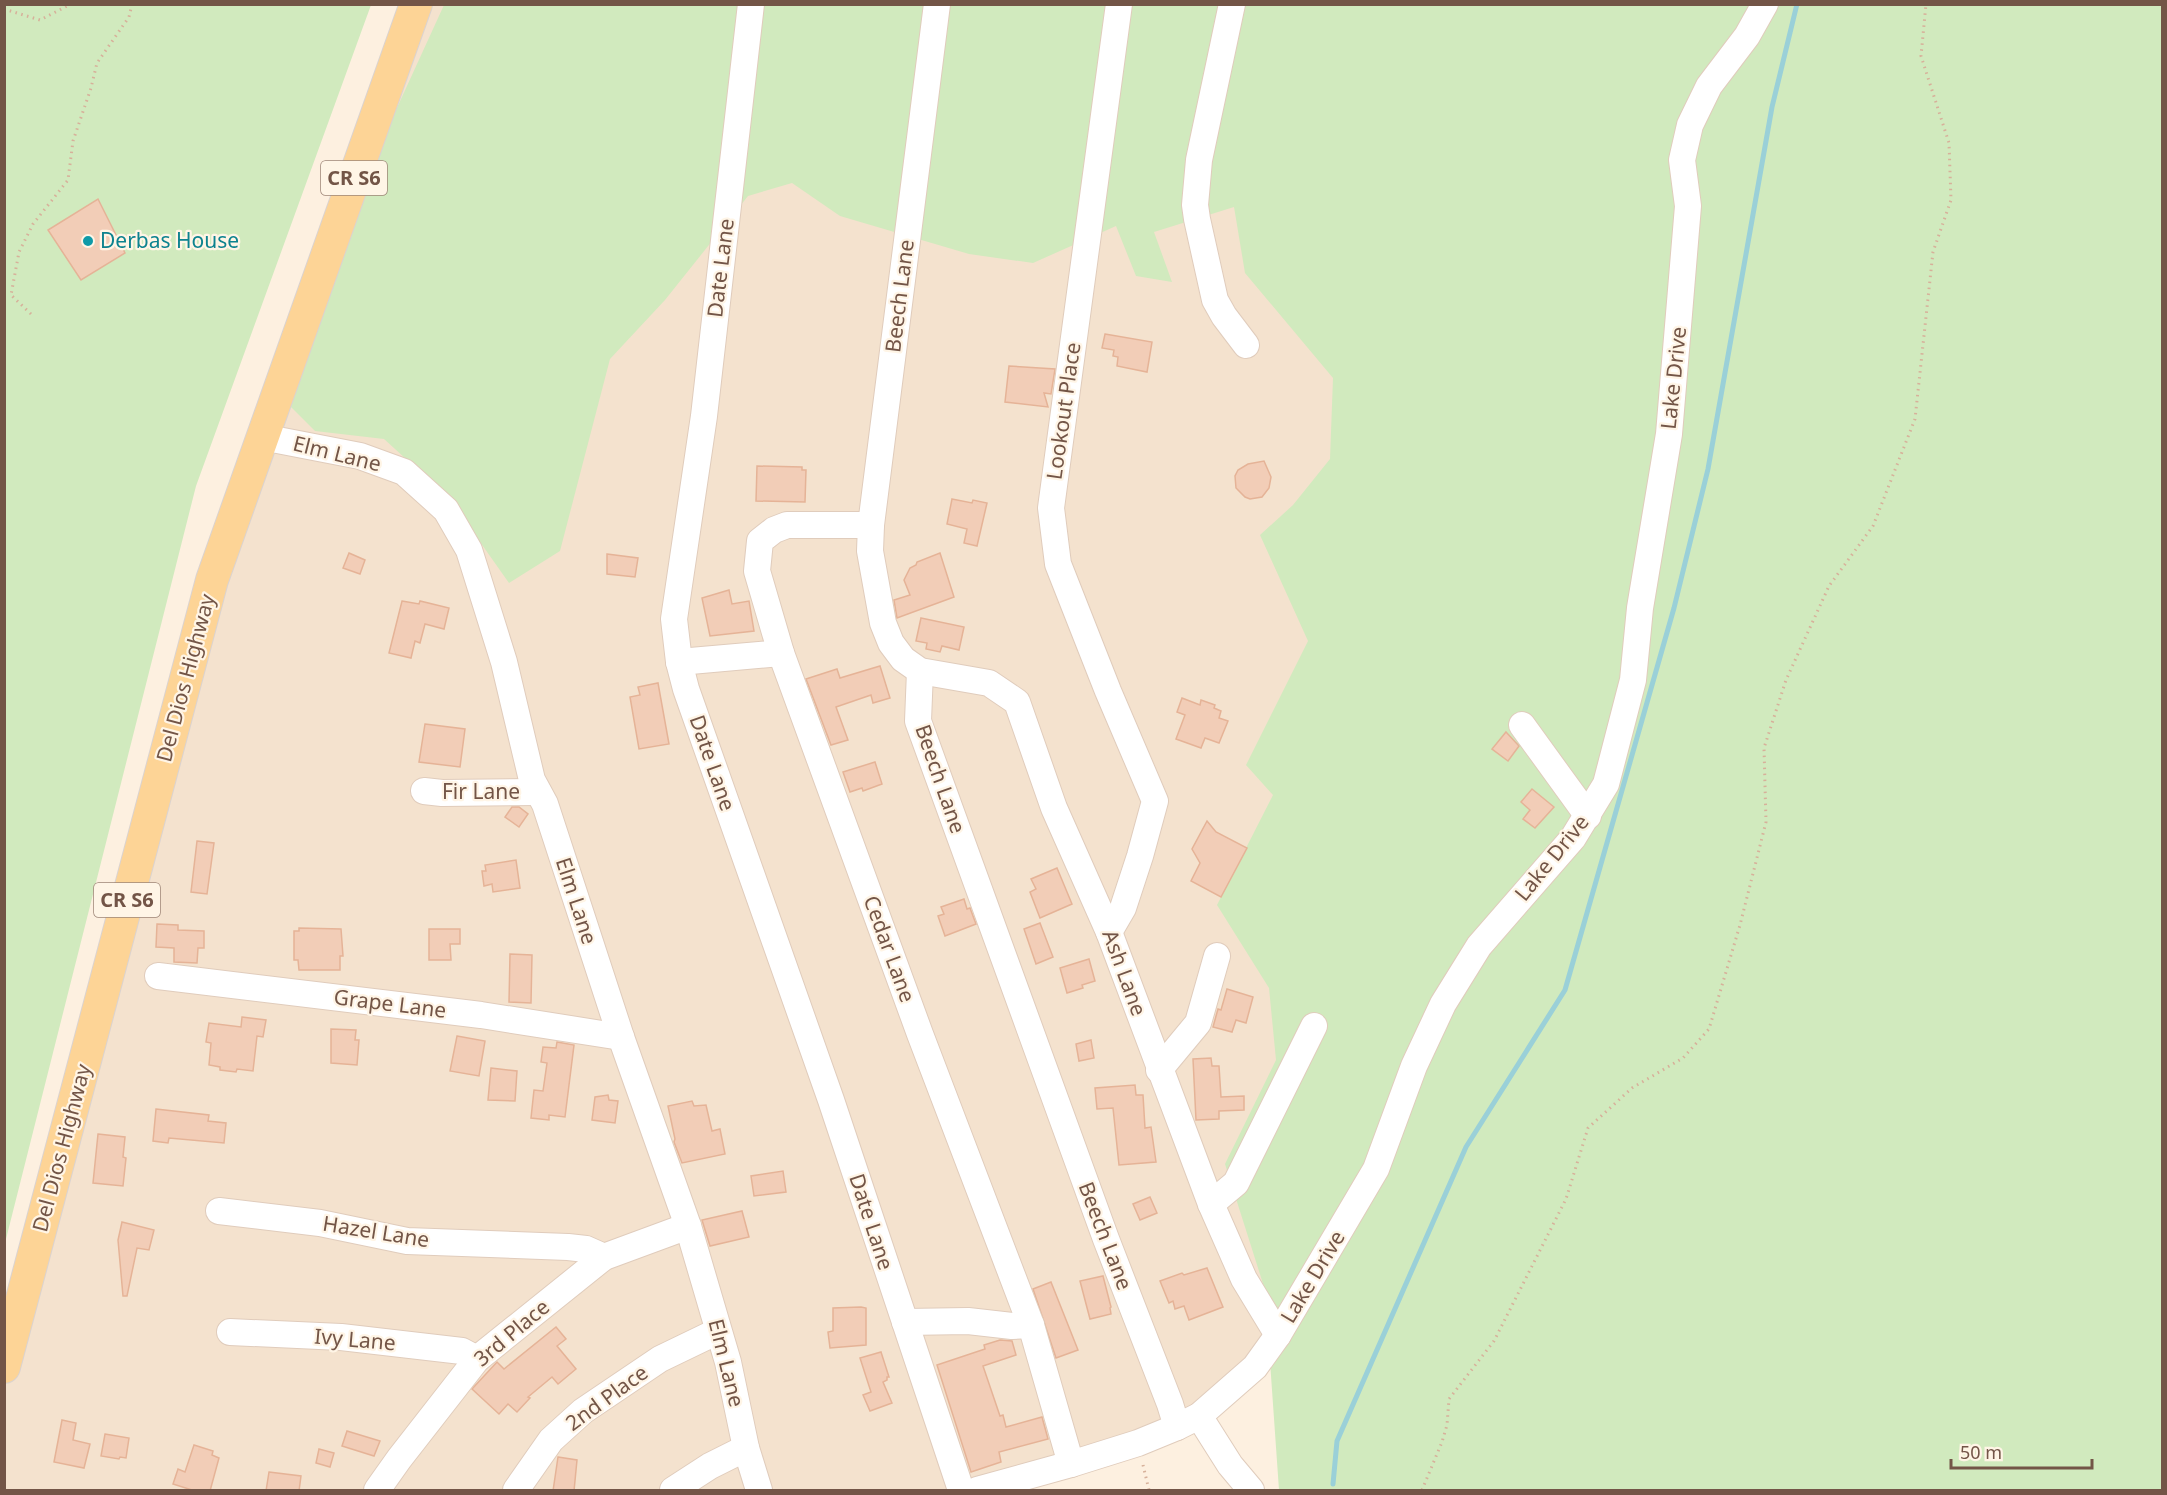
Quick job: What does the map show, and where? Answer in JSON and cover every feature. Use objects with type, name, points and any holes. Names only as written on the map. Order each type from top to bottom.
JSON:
[{"type":"main road","name":"Del Dios Highway","points":[[4,1367],[212,580],[416,4]]},
{"type":"street","name":"Date Lane","points":[[751,4],[704,416],[674,619],[679,662],[686,689],[831,1100],[961,1491]]},
{"type":"street","name":"Beech Lane","points":[[937,4],[871,525],[870,551],[884,623],[891,643],[903,659],[920,671],[918,721],[1106,1239],[1177,1427]]},
{"type":"street","name":"Lookout Place","points":[[1109,932],[1123,908],[1155,801],[1108,691],[1058,564],[1051,508],[1119,4]]},
{"type":"street","points":[[1232,4],[1199,160],[1195,205],[1215,300],[1246,345]]},
{"type":"street","name":"Lake Drive","points":[[977,1491],[1138,1443],[1177,1427],[1199,1416],[1255,1367],[1278,1335],[1377,1169],[1414,1066],[1443,1004],[1479,946],[1573,838],[1606,784],[1634,680],[1640,608],[1669,434],[1689,207],[1682,160],[1690,125],[1709,86],[1747,36],[1765,4]]},
{"type":"street","name":"Elm Lane","points":[[262,437],[360,456],[404,472],[446,510],[470,550],[504,662],[532,780],[545,804],[621,1037],[688,1226],[728,1362],[746,1448],[759,1491]]},
{"type":"street","name":"Cedar Lane","points":[[871,525],[787,525],[774,530],[760,541],[757,571],[781,653],[915,1023],[1031,1325],[1071,1464]]},
{"type":"street","points":[[679,662],[781,653]]},
{"type":"street","name":"Ash Lane","points":[[920,671],[989,683],[1017,702],[1054,808],[1109,932],[1211,1204],[1244,1279],[1278,1335]]},
{"type":"street","points":[[1522,726],[1588,816]]},
{"type":"street","name":"Fir Lane","points":[[424,791],[442,793],[538,792]]},
{"type":"street","points":[[1160,1070],[1198,1023],[1217,956]]},
{"type":"street","name":"Grape Lane","points":[[158,976],[481,1015],[621,1037]]},
{"type":"street","points":[[1211,1204],[1236,1183],[1314,1026]]},
{"type":"street","name":"Hazel Lane","points":[[219,1211],[320,1223],[407,1241],[568,1247],[586,1250],[604,1257]]},
{"type":"street","name":"3rd Place","points":[[377,1491],[477,1359],[604,1257],[688,1226]]},
{"type":"street","points":[[905,1323],[968,1321],[1012,1326],[1031,1325]]},
{"type":"street","name":"2nd Place","points":[[516,1491],[551,1440],[583,1411],[660,1359],[718,1331]]},
{"type":"street","name":"Ivy Lane","points":[[230,1332],[341,1337],[462,1352],[477,1359]]},
{"type":"street","points":[[1199,1416],[1230,1465],[1251,1491]]},
{"type":"street","points":[[673,1491],[710,1466],[746,1448]]},
{"type":"path","points":[[4,9],[40,20],[70,4]]},
{"type":"path","points":[[31,314],[11,295],[19,252],[33,224],[68,180],[73,141],[97,63],[129,17],[132,4]]},
{"type":"path","points":[[1422,1491],[1447,1425],[1449,1399],[1494,1341],[1509,1312],[1566,1199],[1588,1128],[1632,1088],[1683,1058],[1709,1029],[1740,925],[1766,822],[1764,748],[1786,680],[1829,586],[1873,526],[1915,419],[1934,252],[1951,200],[1949,143],[1921,56],[1926,4]]},
{"type":"path","points":[[1138,1443],[1149,1491]]},
{"type":"shaded area","points":[[417,5],[2162,5],[1663,747],[1236,1397],[991,1490],[5,1490],[5,1367],[205,604]]},
{"type":"green space","points":[[5,5],[371,5],[196,486],[5,1243]]},
{"type":"green space","points":[[444,5],[2162,5],[2162,1490],[1279,1490],[1265,1290],[1225,1164],[1276,1060],[1269,988],[1217,905],[1273,795],[1246,765],[1308,641],[1260,535],[1293,505],[1330,459],[1333,378],[1245,273],[1234,207],[1154,232],[1172,282],[1136,276],[1116,226],[1033,263],[969,254],[840,216],[792,183],[748,196],[665,300],[610,359],[560,551],[509,583],[449,498],[384,439],[315,431],[287,403],[380,145]]},
{"type":"building","name":"Derbas House","points":[[98,199],[125,253],[81,280],[48,230]]},
{"type":"building","points":[[1105,334],[1152,342],[1147,372],[1117,366],[1118,357],[1113,356],[1114,350],[1102,348]]},
{"type":"building","points":[[1009,366],[1055,369],[1051,394],[1044,393],[1048,407],[1005,402]]},
{"type":"building","points":[[1264,461],[1271,477],[1269,488],[1262,497],[1250,499],[1245,497],[1236,488],[1235,476],[1238,470],[1248,464]]},
{"type":"building","points":[[757,466],[802,467],[802,470],[806,470],[805,502],[756,501]]},
{"type":"building","points":[[952,499],[987,503],[977,546],[964,543],[967,529],[947,524]]},
{"type":"building","points":[[349,553],[365,560],[360,574],[343,568]]},
{"type":"building","points":[[940,553],[954,597],[897,618],[894,600],[910,595],[904,580],[910,568],[917,562]]},
{"type":"building","points":[[607,554],[638,558],[635,577],[607,574]]},
{"type":"building","points":[[729,590],[732,604],[749,601],[754,631],[710,636],[702,598]]},
{"type":"building","points":[[402,601],[419,604],[420,601],[449,608],[444,629],[425,624],[420,643],[415,641],[411,658],[389,653]]},
{"type":"building","points":[[921,618],[964,627],[959,650],[942,646],[940,652],[926,649],[927,643],[916,641]]},
{"type":"building","points":[[880,666],[890,698],[873,703],[871,695],[836,707],[848,740],[831,745],[806,679],[837,669],[840,678]]},
{"type":"building","points":[[658,683],[669,744],[639,749],[630,697],[640,695],[638,687]]},
{"type":"building","points":[[1182,698],[1200,705],[1201,700],[1215,705],[1214,708],[1221,711],[1219,718],[1228,721],[1219,743],[1205,738],[1201,748],[1176,739],[1185,715],[1177,712]]},
{"type":"building","points":[[425,724],[465,729],[460,767],[419,762]]},
{"type":"building","points":[[1506,732],[1519,746],[1508,761],[1492,749]]},
{"type":"building","points":[[875,762],[882,784],[863,791],[862,788],[850,792],[843,772]]},
{"type":"building","points":[[1532,789],[1554,807],[1535,828],[1523,819],[1530,810],[1521,802]]},
{"type":"building","points":[[512,807],[519,807],[528,814],[519,827],[505,817]]},
{"type":"building","points":[[1207,821],[1216,832],[1247,848],[1221,897],[1191,881],[1200,863],[1192,849]]},
{"type":"building","points":[[197,841],[214,843],[207,894],[191,892]]},
{"type":"building","points":[[516,860],[520,888],[493,892],[492,884],[484,886],[482,871],[486,871],[485,865]]},
{"type":"building","points":[[1057,868],[1072,904],[1040,918],[1030,892],[1036,889],[1031,879]]},
{"type":"building","points":[[964,899],[976,924],[945,936],[938,916],[944,914],[941,907]]},
{"type":"building","points":[[1040,923],[1053,957],[1036,964],[1024,929]]},
{"type":"building","points":[[157,924],[178,925],[178,930],[204,931],[204,948],[198,948],[197,963],[174,962],[174,948],[156,947]]},
{"type":"building","points":[[299,928],[341,929],[343,956],[340,956],[340,970],[299,970],[298,960],[294,960],[294,931],[299,931]]},
{"type":"building","points":[[429,929],[460,929],[460,944],[450,944],[451,960],[429,960]]},
{"type":"building","points":[[510,954],[532,955],[531,1003],[509,1002]]},
{"type":"building","points":[[1089,959],[1095,981],[1067,993],[1060,968]]},
{"type":"building","points":[[1227,989],[1253,997],[1246,1023],[1236,1020],[1232,1032],[1213,1027]]},
{"type":"building","points":[[242,1017],[266,1020],[263,1037],[257,1036],[253,1071],[220,1070],[220,1067],[209,1065],[211,1043],[206,1042],[209,1023],[241,1027]]},
{"type":"building","points":[[331,1029],[356,1030],[355,1040],[359,1040],[357,1065],[331,1063]]},
{"type":"building","points":[[457,1036],[485,1041],[479,1076],[450,1071]]},
{"type":"building","points":[[1091,1040],[1094,1058],[1079,1061],[1076,1044]]},
{"type":"building","points":[[557,1042],[574,1045],[565,1117],[549,1115],[549,1120],[531,1118],[534,1090],[543,1091],[547,1063],[541,1062],[543,1047],[556,1048]]},
{"type":"building","points":[[1211,1058],[1212,1066],[1219,1066],[1221,1097],[1244,1096],[1244,1110],[1219,1111],[1219,1119],[1196,1120],[1193,1059]]},
{"type":"building","points":[[491,1068],[517,1071],[515,1101],[488,1100]]},
{"type":"building","points":[[1135,1085],[1136,1095],[1143,1095],[1145,1128],[1151,1127],[1156,1162],[1119,1165],[1113,1108],[1097,1109],[1095,1088]]},
{"type":"building","points":[[608,1095],[609,1100],[618,1101],[615,1123],[592,1120],[595,1097]]},
{"type":"building","points":[[692,1101],[694,1106],[706,1105],[712,1131],[720,1129],[725,1154],[682,1163],[674,1142],[668,1106]]},
{"type":"building","points":[[156,1109],[209,1115],[208,1121],[226,1123],[224,1143],[169,1138],[168,1143],[153,1141]]},
{"type":"building","points":[[98,1134],[125,1137],[123,1157],[126,1158],[123,1186],[93,1183]]},
{"type":"building","points":[[783,1171],[786,1192],[754,1196],[751,1176]]},
{"type":"building","points":[[1150,1197],[1157,1213],[1140,1220],[1133,1204]]},
{"type":"building","points":[[742,1211],[749,1237],[710,1246],[702,1220]]},
{"type":"building","points":[[122,1222],[154,1230],[149,1250],[137,1248],[127,1296],[123,1296],[118,1240]]},
{"type":"building","points":[[1207,1268],[1223,1307],[1189,1320],[1184,1306],[1175,1309],[1173,1301],[1169,1303],[1160,1281],[1182,1273],[1184,1275]]},
{"type":"building","points":[[1103,1276],[1111,1314],[1090,1319],[1080,1281]]},
{"type":"building","points":[[1051,1282],[1078,1350],[1056,1358],[1033,1289]]},
{"type":"building","points":[[833,1308],[866,1308],[866,1345],[830,1348],[828,1332],[833,1331]]},
{"type":"building","points":[[556,1327],[566,1339],[557,1346],[576,1369],[558,1384],[552,1377],[528,1397],[530,1398],[517,1412],[508,1404],[499,1414],[472,1389],[497,1362],[504,1369]]},
{"type":"building","points":[[1000,1340],[1012,1341],[1016,1355],[983,1366],[1000,1416],[1003,1415],[1006,1427],[1042,1417],[1048,1439],[999,1452],[1001,1462],[971,1472],[937,1365],[985,1349],[984,1345]]},
{"type":"building","points":[[881,1352],[889,1377],[883,1382],[892,1403],[870,1411],[863,1395],[871,1392],[860,1358]]},
{"type":"building","points":[[62,1420],[76,1423],[73,1440],[90,1444],[84,1468],[54,1462]]},
{"type":"building","points":[[347,1431],[380,1441],[374,1456],[342,1446]]},
{"type":"building","points":[[105,1434],[129,1438],[126,1458],[101,1456]]},
{"type":"building","points":[[194,1445],[213,1451],[212,1455],[219,1458],[210,1491],[195,1491],[173,1484],[178,1469],[185,1472]]},
{"type":"building","points":[[319,1449],[334,1453],[330,1467],[316,1463]]},
{"type":"building","points":[[558,1457],[577,1460],[574,1491],[553,1491]]},
{"type":"building","points":[[269,1472],[301,1476],[299,1491],[266,1491]]},
{"type":"waterway","points":[[1333,1484],[1337,1441],[1466,1147],[1565,990],[1674,608],[1708,469],[1772,107],[1797,4]]},
{"type":"place","name":"Derbas House","points":[[88,241]]}]
